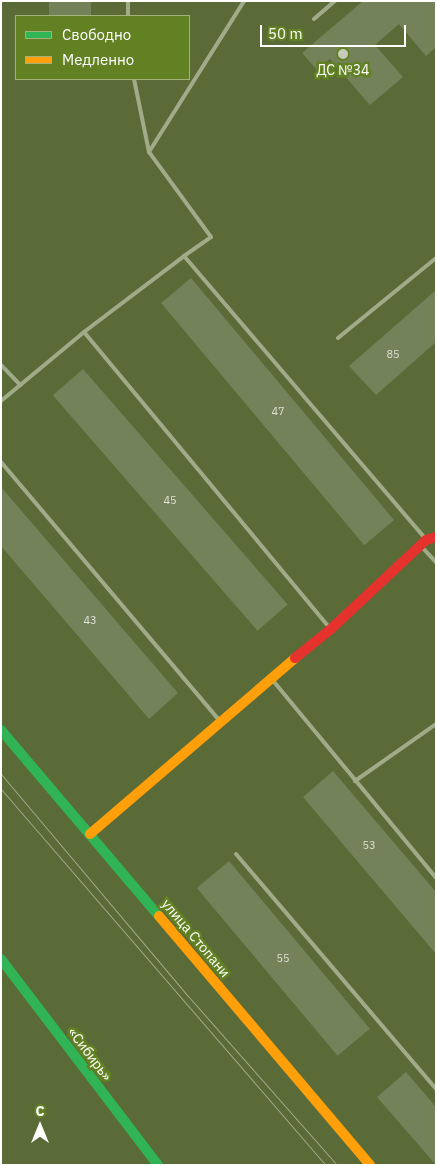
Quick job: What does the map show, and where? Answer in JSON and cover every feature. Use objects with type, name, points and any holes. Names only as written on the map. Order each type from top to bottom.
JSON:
[{"type":"street","points":[[90,834],[270,677],[332,629],[427,540]]},
{"type":"street","name":"улица Стопани","points":[[1,730],[370,1165]]},
{"type":"street","name":"«Сибирь»","points":[[1,959],[158,1165]]},
{"type":"lane","points":[[128,1],[128,15]]},
{"type":"lane","points":[[149,152],[244,1]]},
{"type":"lane","points":[[314,19],[335,1]]},
{"type":"lane","points":[[1,400],[84,332],[211,237],[149,152],[134,80]]},
{"type":"lane","points":[[184,256],[427,540],[436,562]]},
{"type":"lane","points":[[338,338],[436,258]]},
{"type":"lane","points":[[84,332],[332,629]]},
{"type":"lane","points":[[1,365],[20,385]]},
{"type":"lane","points":[[1,462],[220,722]]},
{"type":"lane","points":[[270,677],[436,878]]},
{"type":"lane","points":[[356,781],[436,724]]},
{"type":"lane","points":[[236,854],[436,1089]]},
{"type":"building","points":[[49,1],[91,1],[91,15],[49,15]]},
{"type":"building","name":"ДС №34","points":[[363,1],[436,1],[436,47],[426,56],[399,24],[375,45],[403,77],[370,105],[330,59],[317,70],[302,53]]},
{"type":"building","points":[[191,278],[394,520],[364,545],[161,303]]},
{"type":"building","points":[[436,290],[436,342],[376,395],[349,366]]},
{"type":"building","points":[[83,369],[288,604],[258,631],[53,395]]},
{"type":"building","points":[[1,487],[178,693],[149,719],[1,546]]},
{"type":"building","points":[[333,771],[436,892],[436,954],[303,797]]},
{"type":"building","points":[[229,861],[370,1029],[338,1056],[197,888]]},
{"type":"building","points":[[406,1072],[436,1107],[436,1165],[377,1097]]},
{"type":"tram line","points":[[1,774],[188,996],[337,1165]]},
{"type":"tram line","points":[[1,789],[325,1165]]},
{"type":"traffic: fast","points":[[1,730],[159,916]]},
{"type":"traffic: fast","points":[[1,959],[158,1165]]},
{"type":"traffic: slow","points":[[90,834],[295,658]]},
{"type":"traffic: slow","points":[[159,916],[370,1165]]},
{"type":"traffic: jam","points":[[295,658],[331,629],[426,540],[436,537]]},
{"type":"place","name":"ДС №34","points":[[343,54]]}]
